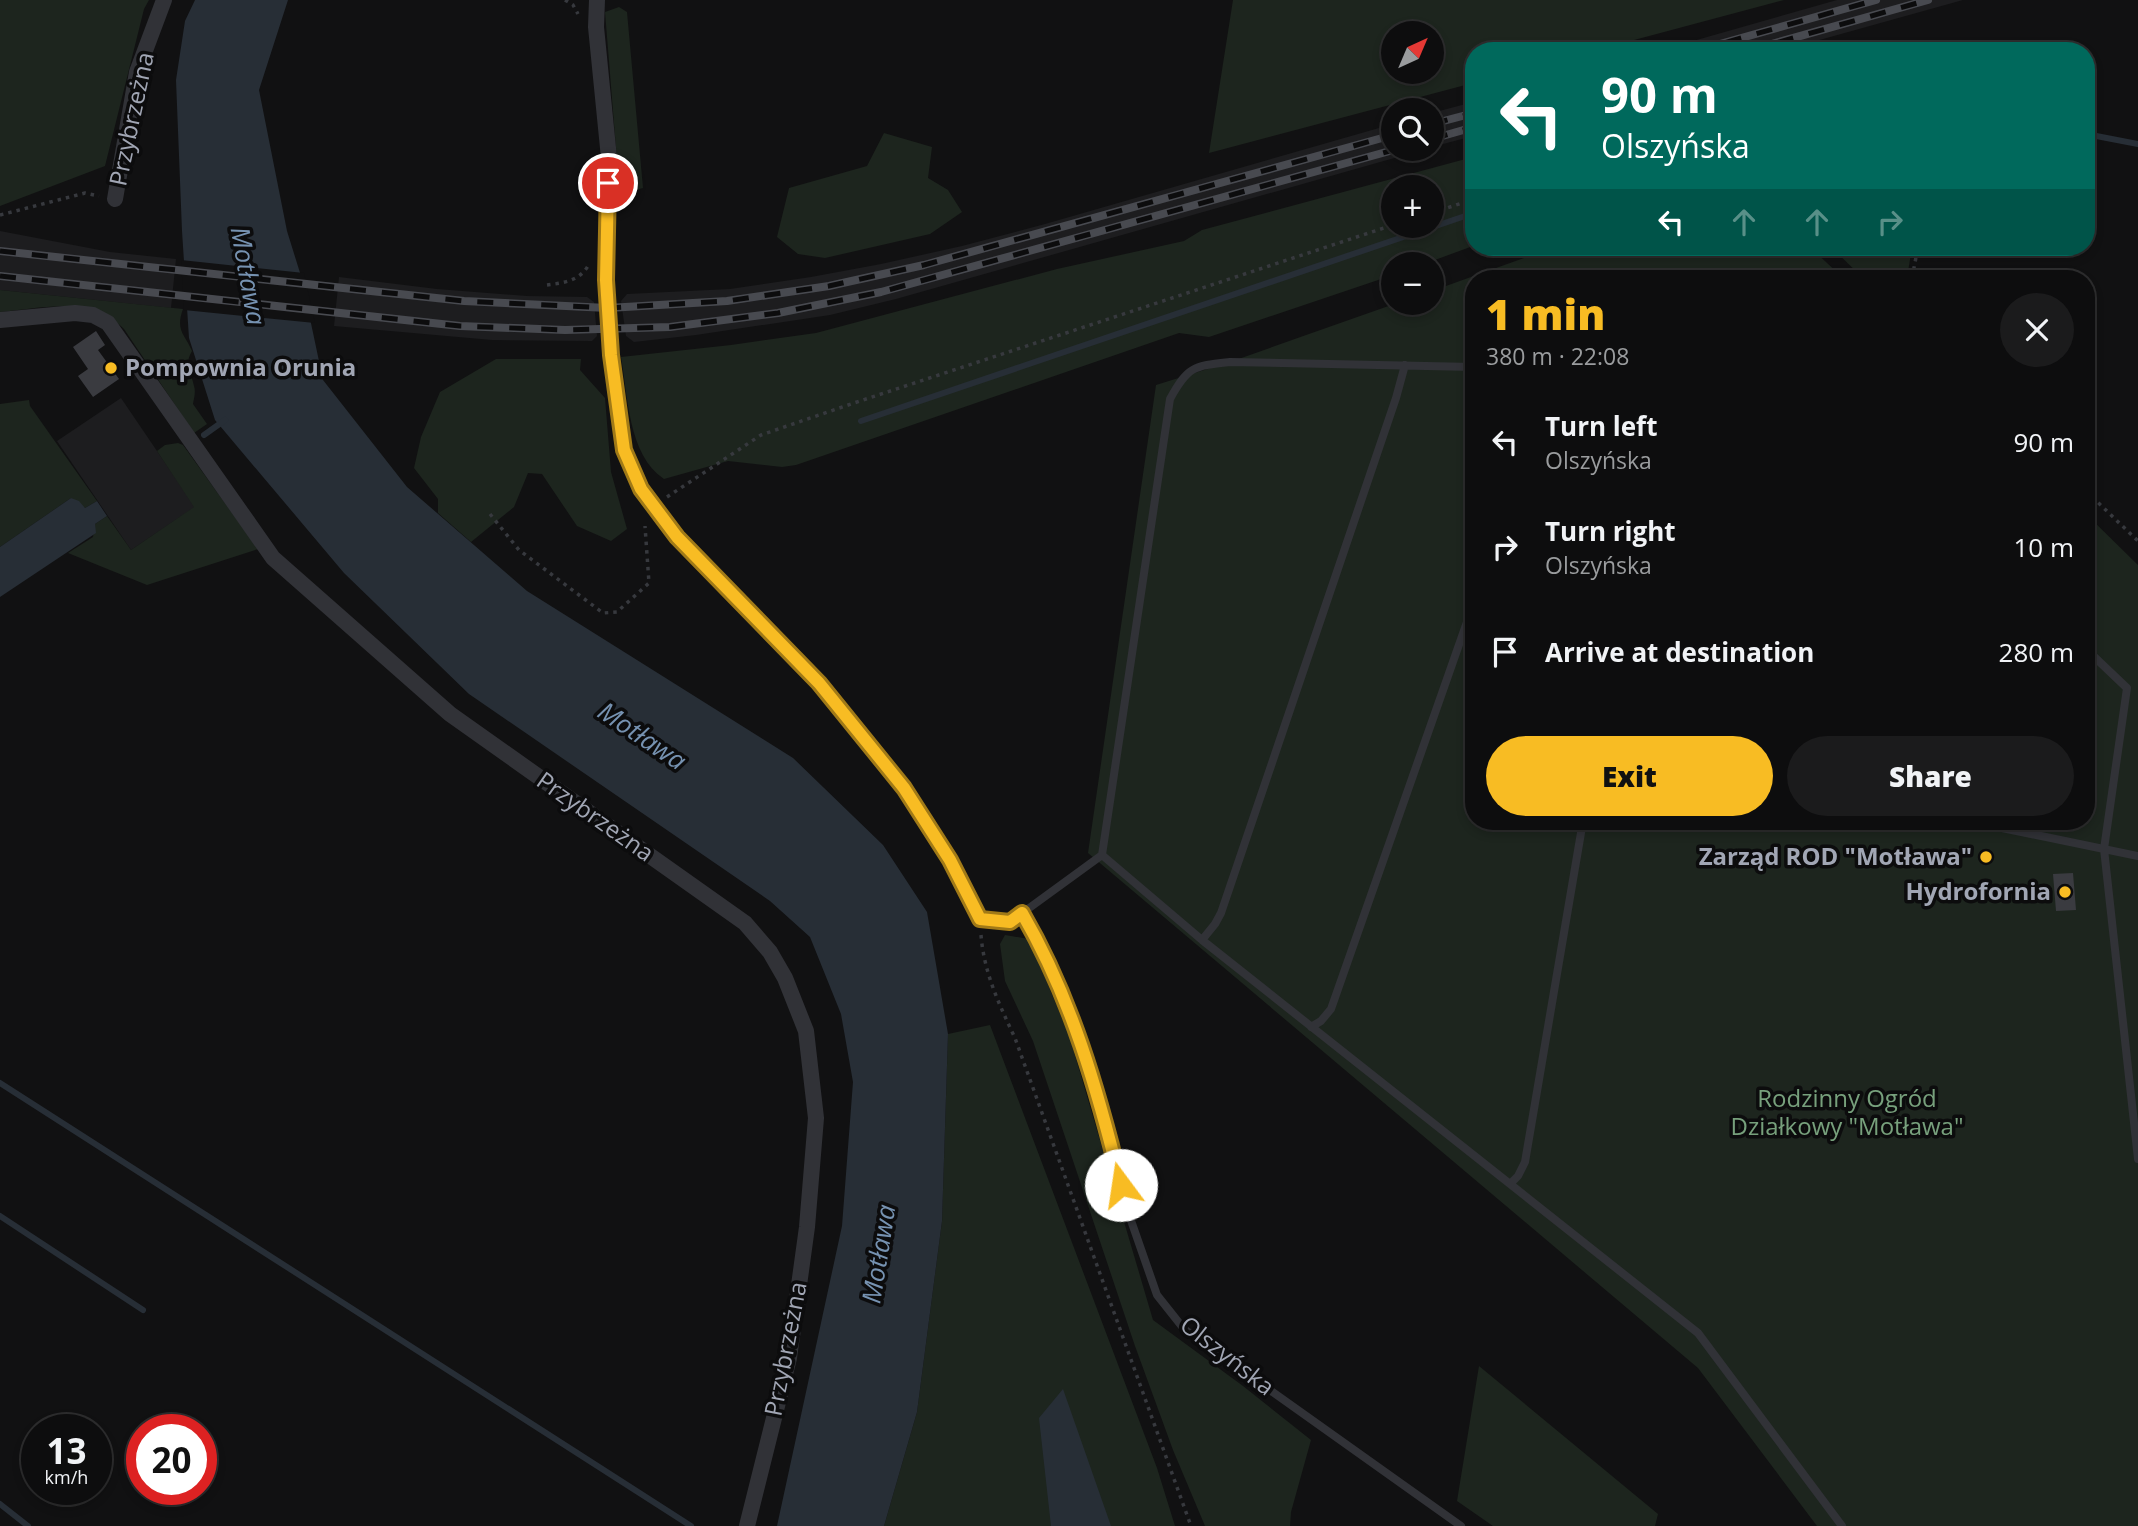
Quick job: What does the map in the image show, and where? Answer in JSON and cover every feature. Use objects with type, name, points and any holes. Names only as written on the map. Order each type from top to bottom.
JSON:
[{"type":"street","name":"Przybrzeżna","points":[[115,198],[138,72],[164,0]]},
{"type":"street","points":[[597,0],[596,27],[609,158],[606,280],[611,355],[624,450],[641,489],[677,537],[819,683],[904,788],[950,860],[980,919]]},
{"type":"street","name":"Przybrzeżna","points":[[0,320],[75,313],[93,315],[108,323],[273,558],[450,714],[745,923],[770,952],[785,978],[806,1031],[816,1118],[807,1227],[789,1358],[747,1526]]},
{"type":"lane","points":[[980,919],[1010,922],[1099,858],[1170,399],[1181,378],[1198,366],[1230,362],[1465,367]]},
{"type":"lane","points":[[1202,940],[1221,913],[1405,365]]},
{"type":"lane","points":[[1311,1027],[1321,1021],[1331,1009],[1465,628]]},
{"type":"lane","points":[[2095,658],[2127,688],[2104,849],[2138,1159]]},
{"type":"lane","points":[[1510,1184],[1518,1176],[1525,1162],[1581,830]]},
{"type":"lane","points":[[2012,830],[2138,856]]},
{"type":"lane","points":[[1099,858],[1698,1333],[1842,1526]]},
{"type":"lane","name":"Olszyńska","points":[[1022,913],[1042,948],[1068,1008],[1104,1113],[1127,1209],[1157,1295],[1184,1329],[1461,1526]]},
{"type":"path","points":[[565,0],[573,5],[581,19]]},
{"type":"path","points":[[0,215],[85,193],[115,198]]},
{"type":"path","points":[[1444,209],[1465,202]]},
{"type":"path","points":[[653,506],[761,435],[1381,229]]},
{"type":"path","points":[[547,285],[570,282],[589,265]]},
{"type":"path","points":[[490,514],[519,550],[604,613],[617,612],[649,583],[641,489]]},
{"type":"path","points":[[2095,500],[2138,541]]},
{"type":"path","points":[[980,919],[986,970],[994,994],[1015,1038],[1191,1526]]},
{"type":"shaded area","points":[[1837,0],[1963,0],[1812,42],[1690,42]]},
{"type":"shaded area","points":[[1465,104],[1465,138],[1444,144],[1444,110]]},
{"type":"shaded area","points":[[1381,127],[1381,161],[1384,161],[896,299],[830,315],[696,335],[634,342],[626,336],[621,301],[627,294],[730,289],[811,277],[962,246]]},
{"type":"shaded area","points":[[0,231],[110,252],[176,259],[171,308],[0,290]]},
{"type":"shaded area","points":[[339,277],[437,289],[527,296],[587,297],[594,302],[597,336],[592,341],[492,340],[334,326]]},
{"type":"shaded area","points":[[121,398],[195,507],[131,550],[57,441]]},
{"type":"green space","points":[[0,0],[149,0],[144,9],[105,166],[0,206]]},
{"type":"green space","points":[[1233,0],[1784,0],[1627,42],[1465,42],[1465,85],[1416,98],[1381,98],[1381,107],[1209,153]]},
{"type":"green space","points":[[619,7],[627,12],[643,188],[629,192],[619,185],[605,12]]},
{"type":"green space","points":[[884,133],[932,147],[928,178],[948,190],[962,212],[930,234],[825,258],[798,254],[777,237],[789,188],[867,166]]},
{"type":"green space","points":[[1465,159],[1465,249],[1444,257],[1444,252],[1381,252],[1381,279],[1209,337],[1179,333],[796,465],[782,467],[728,461],[664,479],[652,468],[636,440],[621,357],[816,333],[1057,269],[1184,241],[1202,230],[1381,182],[1381,238],[1444,238],[1444,175],[1406,175]]},
{"type":"green space","name":"Rodzinny Ogród Działkowy \"Motława\"","points":[[1530,256],[1820,256],[1834,270],[1491,270]]},
{"type":"green space","points":[[1840,256],[1911,256],[1908,270],[1855,270]]},
{"type":"green space","name":"Rodzinny Ogród Działkowy \"Motława\"","points":[[1465,279],[1465,830],[2095,830],[2095,523],[2138,565],[2138,1526],[1817,1526],[1698,1368],[1088,853],[1156,385],[1381,309],[1381,315],[1444,315],[1444,287]]},
{"type":"green space","points":[[0,290],[183,309],[180,327],[192,351],[188,365],[195,388],[193,404],[207,424],[194,433],[124,329],[111,318],[96,311],[65,306],[0,312]]},
{"type":"green space","points":[[496,359],[581,359],[580,370],[605,398],[611,472],[627,529],[611,541],[577,526],[542,474],[528,473],[514,507],[471,542],[438,513],[438,499],[414,468],[421,437],[440,392]]},
{"type":"green space","points":[[29,400],[30,406],[97,501],[85,508],[71,498],[0,547],[0,404]]},
{"type":"green space","points":[[165,445],[183,445],[258,549],[147,585],[68,553],[93,537],[95,524],[107,516],[131,550],[194,507],[157,451]]},
{"type":"green space","points":[[1005,935],[1029,939],[1069,1035],[1153,1320],[1311,1440],[1291,1512],[1290,1526],[1205,1526],[1173,1450],[1135,1346],[1033,1041],[1005,981],[1000,944]]},
{"type":"green space","points":[[990,1025],[1157,1468],[1175,1526],[884,1526],[917,1412],[942,1221],[948,1034]]},
{"type":"green space","points":[[1479,1366],[1658,1514],[1655,1526],[1493,1526],[1457,1501]]},
{"type":"water","name":"Motława","points":[[195,0],[288,0],[259,90],[287,231],[301,276],[323,380],[407,487],[527,591],[793,758],[883,845],[927,912],[948,1034],[942,1221],[917,1412],[884,1526],[777,1526],[842,1226],[853,1082],[841,1014],[810,937],[770,901],[469,694],[344,573],[215,420],[189,338],[182,231],[176,80],[185,21]]},
{"type":"water","points":[[71,498],[79,501],[85,508],[97,501],[107,516],[95,524],[96,533],[0,597],[0,547]]},
{"type":"water","points":[[1063,1389],[1111,1526],[1051,1526],[1039,1418]]},
{"type":"pier","points":[[181,260],[304,273],[315,323],[184,310]]},
{"type":"building","points":[[96,331],[105,345],[98,350],[119,379],[93,397],[78,376],[88,369],[73,347]]},
{"type":"building","name":"Hydrofornia","points":[[2073,873],[2076,910],[2056,911],[2053,874]]},
{"type":"waterway","points":[[2095,136],[2138,144]]},
{"type":"waterway","points":[[861,421],[1465,216]]},
{"type":"waterway","points":[[204,435],[225,420]]},
{"type":"waterway","points":[[0,1083],[691,1526]]},
{"type":"waterway","points":[[0,1216],[143,1310]]},
{"type":"waterway","points":[[0,1504],[28,1526]]},
{"type":"railway","points":[[1727,42],[1876,0]]},
{"type":"railway","points":[[1779,42],[1928,0]]},
{"type":"railway","points":[[1444,121],[1465,115]]},
{"type":"railway","points":[[1444,136],[1465,130]]},
{"type":"railway","points":[[0,251],[464,301],[608,308],[727,301],[829,286],[924,265],[1381,138]]},
{"type":"railway","points":[[0,276],[460,326],[565,330],[670,327],[778,313],[881,292],[1381,153]]},
{"type":"place","name":"Pompownia Orunia","points":[[111,368]]},
{"type":"place","name":"Zarząd ROD \"Motława\"","points":[[1986,857]]},
{"type":"place","name":"Hydrofornia","points":[[2065,892]]},
{"type":"route","points":[[608,183],[606,280],[611,355],[624,450],[641,489],[677,537],[819,683],[904,788],[950,860],[980,919],[1010,922],[1022,913],[1042,948],[1068,1008],[1104,1113],[1121,1185]]}]
